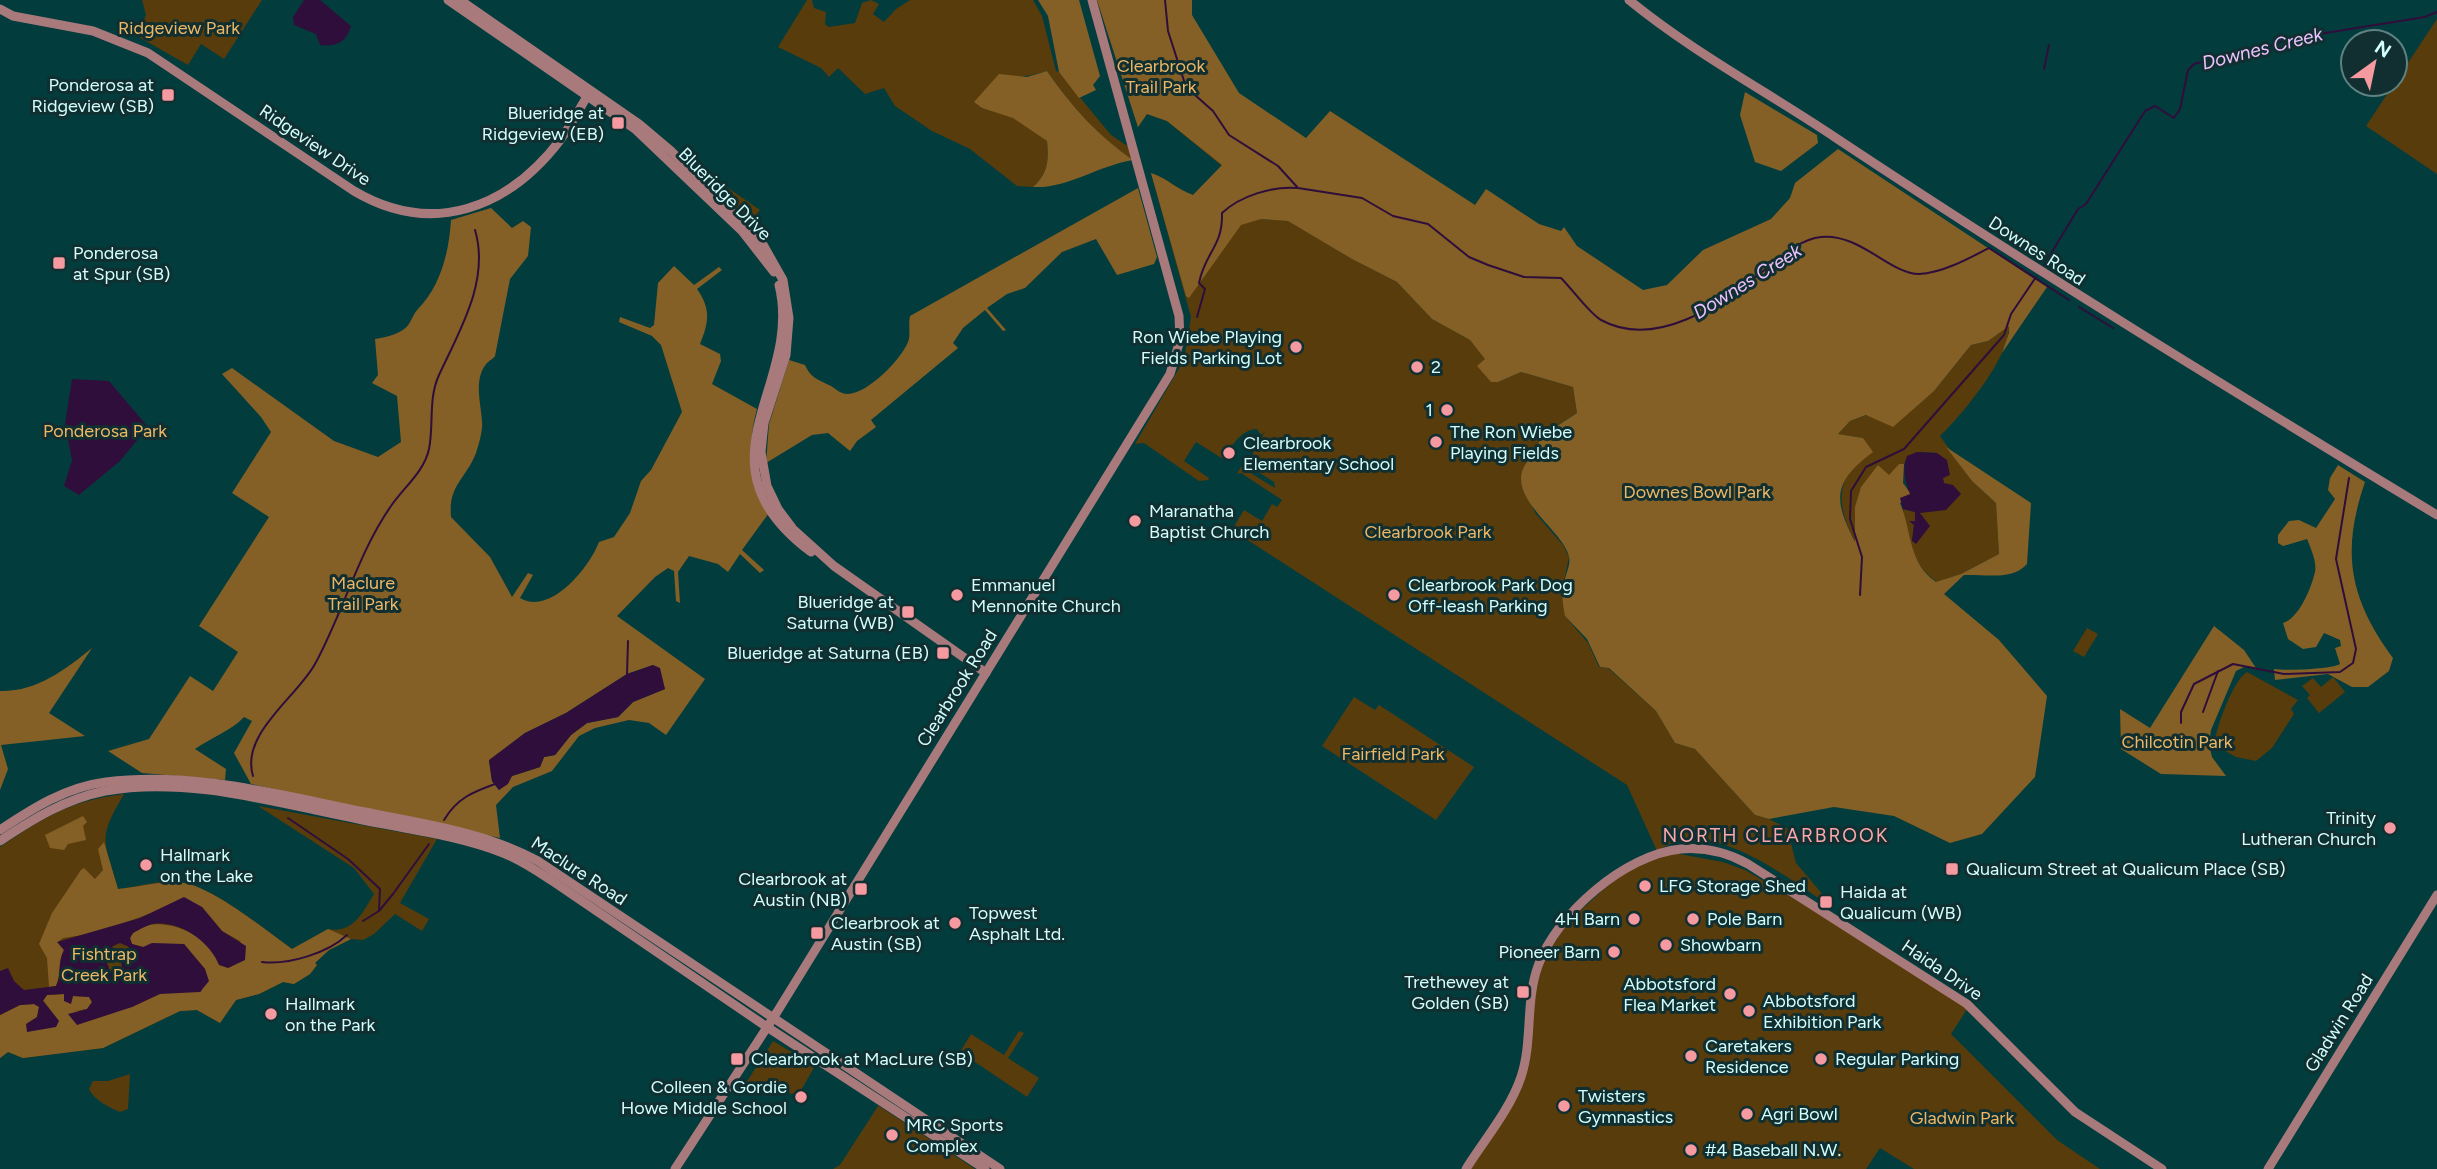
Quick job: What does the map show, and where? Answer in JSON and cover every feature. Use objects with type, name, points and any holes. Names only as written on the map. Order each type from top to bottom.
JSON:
[{"type":"main road","name":"Blueridge Drive","points":[[448,0],[589,93]]},
{"type":"main road","name":"Blueridge Drive","points":[[460,0],[671,151],[747,226],[774,259],[787,296],[789,337],[764,423],[762,465],[767,486],[778,509],[793,529],[834,566],[986,673]]},
{"type":"main road","name":"Clearbrook Road","points":[[676,1169],[1170,374],[1180,340],[1177,304],[1092,0]]},
{"type":"main road","name":"Downes Road","points":[[1629,0],[1700,54],[1788,106],[2000,246],[2437,515]]},
{"type":"main road","name":"Ridgeview Drive","points":[[0,9],[13,16],[99,33],[148,53],[363,196],[385,207],[419,215],[465,210],[511,188],[560,140],[589,93]]},
{"type":"main road","name":"Maclure Road","points":[[3,828],[45,802],[85,786],[131,780],[179,779],[244,788],[481,836],[538,861],[769,1023],[1000,1169]]},
{"type":"main road","name":"Maclure Road","points":[[0,841],[50,809],[71,800],[107,791],[153,788],[209,790],[477,844],[506,854],[554,881],[985,1169]]},
{"type":"main road","points":[[0,836],[3,828]]},
{"type":"main road","name":"Haida Drive","points":[[1466,1169],[1520,1080],[1526,1055],[1535,976],[1552,939],[1578,907],[1618,873],[1645,859],[1674,850],[1717,852],[1748,864],[1925,976],[1973,1008],[2075,1112],[2162,1169]]},
{"type":"main road","name":"Gladwin Road","points":[[2268,1169],[2437,895]]},
{"type":"green space","name":"Ridgeview Park","points":[[142,0],[262,0],[224,59],[201,44],[188,65],[137,36],[146,15]]},
{"type":"green space","points":[[807,0],[812,0],[814,8],[826,12],[825,24],[829,27],[855,23],[862,3],[871,0],[879,4],[873,14],[884,22],[896,9],[910,0],[1033,0],[1042,16],[1056,71],[1111,135],[1129,147],[1133,160],[1086,120],[1047,71],[998,83],[975,102],[982,108],[1013,117],[1047,141],[1047,160],[1042,177],[1033,187],[1017,186],[970,149],[932,131],[895,106],[884,88],[865,94],[838,68],[829,77],[821,68],[778,47]]},
{"type":"green space","points":[[1038,0],[1079,0],[1100,76],[1093,85],[1096,90],[1079,98],[1059,72],[1048,16]]},
{"type":"green space","name":"Clearbrook Park","points":[[1097,0],[1171,0],[1262,219],[1289,221],[1352,259],[1397,282],[1432,319],[1470,340],[1486,359],[1498,382],[1521,372],[1573,387],[1577,413],[1540,436],[1537,452],[1526,460],[1525,493],[1536,514],[1563,545],[1569,557],[1563,586],[1565,616],[1588,643],[1599,667],[1608,668],[1656,711],[1675,743],[1695,749],[1755,815],[1787,828],[1796,863],[1835,909],[1760,861],[1718,843],[1697,839],[1677,841],[1657,851],[1627,785],[1232,530],[1244,510],[1262,521],[1272,504],[1277,507],[1282,500],[1241,473],[1237,474],[1241,467],[1275,488],[1274,482],[1252,468],[1255,464],[1253,452],[1265,432],[1261,435],[1257,429],[1246,432],[1237,439],[1223,459],[1196,442],[1184,461],[1209,478],[1199,481],[1144,443],[1135,444],[1184,360],[1191,317],[1151,173],[1193,195],[1222,166],[1167,121],[1147,114],[1138,127]]},
{"type":"green space","name":"Downes Bowl Park","points":[[1097,0],[1192,0],[1192,15],[1239,93],[1306,138],[1330,111],[1475,205],[1486,189],[1539,224],[1561,231],[1564,227],[1577,246],[1643,290],[1667,285],[1703,250],[1771,219],[1790,198],[1795,183],[1838,149],[2047,287],[2002,353],[2009,326],[1988,341],[1971,345],[1934,391],[1893,427],[1866,415],[1850,421],[1838,434],[1863,438],[1873,452],[1850,473],[1841,492],[1843,514],[1855,542],[1855,507],[1861,487],[1878,465],[1889,475],[1899,464],[1904,464],[1903,483],[1911,494],[1900,503],[1915,556],[1920,566],[1936,582],[1961,574],[1999,554],[1996,503],[1972,481],[1946,447],[2031,503],[2027,564],[2006,575],[1964,575],[1944,594],[1999,640],[2047,696],[2035,777],[1982,834],[1950,843],[1894,816],[1834,807],[1769,819],[1755,815],[1695,749],[1675,743],[1656,711],[1609,668],[1600,667],[1587,639],[1565,616],[1563,592],[1569,557],[1564,546],[1533,508],[1521,480],[1524,466],[1537,452],[1540,437],[1577,413],[1573,387],[1521,372],[1498,382],[1491,382],[1477,366],[1485,359],[1470,340],[1432,319],[1397,282],[1288,221],[1261,219],[1241,225],[1189,298],[1186,296],[1151,173],[1193,195],[1222,165],[1167,121],[1147,114],[1138,127]]},
{"type":"green space","points":[[2437,19],[2437,174],[2366,126],[2385,98],[2409,98],[2409,61]]},
{"type":"green space","points":[[1047,71],[1086,120],[1133,160],[1070,181],[1033,187],[1042,177],[1046,166],[1047,141],[1013,118],[982,108],[974,102],[999,74],[1027,77]]},
{"type":"green space","points":[[1745,92],[1817,135],[1818,143],[1781,171],[1755,162],[1740,115]]},
{"type":"green space","points":[[692,164],[702,170],[760,210],[750,222]]},
{"type":"green space","points":[[1138,188],[1157,257],[1154,264],[1117,275],[1096,239],[1062,252],[1025,288],[1007,294],[987,308],[1006,330],[1003,331],[985,310],[963,328],[953,343],[958,348],[871,420],[876,427],[857,441],[850,451],[828,433],[812,435],[766,463],[769,424],[789,360],[805,365],[815,378],[842,393],[848,394],[865,388],[883,375],[904,350],[909,339],[910,316]]},
{"type":"green space","name":"Maclure Trail Park","points":[[491,208],[512,228],[523,221],[531,227],[528,256],[510,279],[495,356],[487,363],[480,376],[481,433],[472,462],[452,497],[451,517],[490,557],[512,597],[528,573],[533,575],[520,598],[532,602],[556,595],[578,576],[599,542],[614,537],[630,513],[641,481],[651,470],[682,412],[661,345],[652,336],[619,322],[620,317],[650,328],[654,325],[658,283],[674,266],[694,285],[719,267],[722,270],[697,289],[705,303],[707,316],[700,344],[720,354],[721,361],[712,384],[757,409],[752,437],[752,462],[758,487],[769,513],[742,550],[764,570],[760,573],[740,554],[728,572],[718,564],[689,556],[678,572],[680,603],[676,601],[674,571],[668,568],[655,577],[617,616],[705,679],[666,735],[649,723],[629,720],[595,728],[579,736],[552,771],[513,787],[496,805],[500,838],[251,784],[234,753],[252,721],[244,717],[195,749],[226,769],[225,780],[142,773],[108,751],[149,739],[190,676],[213,691],[238,652],[199,626],[269,517],[232,493],[271,432],[222,374],[232,368],[334,441],[378,457],[401,442],[397,396],[372,383],[378,375],[375,339],[394,334],[406,327],[426,300],[442,269],[451,220]],"holes":[[[653,665],[665,689],[633,702],[618,717],[587,723],[571,735],[555,755],[544,757],[540,767],[512,776],[499,790],[492,781],[489,761],[525,733],[566,713],[627,674]]]},
{"type":"green space","points":[[2009,325],[2008,338],[1994,368],[1972,400],[1940,436],[1972,481],[1996,503],[1999,554],[1961,574],[1937,582],[1922,568],[1908,539],[1903,509],[1915,512],[1915,521],[1910,521],[1914,525],[1912,541],[1916,543],[1919,513],[1944,484],[1937,453],[1918,452],[1908,456],[1904,464],[1899,464],[1889,476],[1878,465],[1856,544],[1844,513],[1842,490],[1863,438],[1838,434],[1850,421],[1934,391],[1971,345],[1988,341]]},
{"type":"green space","points":[[2338,465],[2365,482],[2353,531],[2353,574],[2367,615],[2393,658],[2389,671],[2368,687],[2352,687],[2328,674],[2275,680],[2274,669],[2308,669],[2340,664],[2335,648],[2341,646],[2340,640],[2324,633],[2316,647],[2303,649],[2288,639],[2283,623],[2294,615],[2304,602],[2313,579],[2315,564],[2307,539],[2283,546],[2278,543],[2278,535],[2289,521],[2299,520],[2316,528],[2335,499],[2328,490],[2330,478]]},
{"type":"green space","name":"Chilcotin Park","points":[[2214,626],[2244,650],[2256,668],[2246,666],[2236,671],[2211,730],[2209,744],[2212,757],[2226,776],[2161,774],[2121,749],[2120,709],[2150,728]]},
{"type":"green space","points":[[2087,628],[2098,634],[2084,657],[2073,651]]},
{"type":"green space","points":[[92,648],[49,713],[85,736],[1,745],[8,769],[0,790],[0,691],[38,684],[61,672]]},
{"type":"green space","points":[[2247,672],[2298,700],[2291,709],[2294,714],[2272,748],[2256,761],[2236,757],[2214,745],[2231,694]]},
{"type":"green space","points":[[2333,677],[2345,692],[2319,713],[2307,698],[2310,695],[2302,686],[2313,678],[2321,687]]},
{"type":"green space","name":"Fairfield Park","points":[[1354,697],[1375,710],[1379,705],[1474,767],[1436,820],[1322,746]]},
{"type":"green space","name":"Fishtrap Creek Park","points":[[124,794],[110,821],[106,840],[118,889],[163,882],[189,884],[229,904],[292,949],[328,929],[337,930],[351,925],[374,894],[354,868],[258,806],[437,839],[400,903],[429,919],[422,931],[395,914],[374,934],[363,940],[351,939],[329,950],[315,963],[317,965],[310,974],[294,984],[283,982],[259,994],[236,1000],[220,1023],[197,1010],[180,1011],[103,1048],[23,1058],[8,1052],[0,1058],[0,847],[72,806]]},
{"type":"green space","points":[[83,816],[87,822],[83,826],[86,840],[68,844],[64,850],[50,848],[45,835]]},
{"type":"green space","points":[[104,842],[118,889],[168,882],[196,886],[239,911],[292,949],[328,929],[351,939],[329,950],[315,963],[317,965],[310,974],[294,984],[283,982],[259,994],[236,1000],[220,1023],[197,1010],[180,1011],[103,1048],[23,1058],[8,1052],[0,1058],[0,1015],[20,1005],[34,1004],[39,1007],[37,1017],[59,1021],[43,1000],[47,995],[64,994],[71,1003],[73,996],[89,997],[92,1002],[87,1009],[74,1011],[132,1007],[159,994],[174,991],[201,992],[205,969],[184,944],[143,947],[132,944],[130,938],[136,930],[145,926],[167,925],[189,932],[205,943],[228,968],[245,959],[240,941],[222,931],[202,907],[171,906],[96,933],[63,938],[58,942],[64,950],[58,982],[56,986],[49,987],[47,958],[39,944],[52,913],[81,870],[84,868],[95,879],[103,870],[98,849]]},
{"type":"green space","name":"Abbotsford Exhibition Park","points":[[1674,853],[1723,862],[1745,870],[1889,954],[1969,1006],[1951,1034],[2057,1140],[2100,1169],[1914,1169],[1880,1148],[1866,1169],[1470,1169],[1516,1099],[1536,988],[1545,957],[1569,921],[1605,888],[1633,867]]},
{"type":"green space","points":[[1019,1031],[1024,1033],[1008,1058],[1039,1078],[1027,1097],[960,1052],[971,1034],[1004,1055]]},
{"type":"green space","points":[[773,1041],[815,1066],[800,1092],[791,1094],[775,1083],[766,1096],[752,1087],[748,1093],[742,1089]]},
{"type":"green space","points":[[130,1074],[128,1109],[120,1112],[98,1100],[89,1089],[93,1081],[108,1081]]},
{"type":"green space","name":"MRC Sports Complex","points":[[878,1106],[975,1169],[833,1169],[840,1165]]},
{"type":"shaded area","points":[[304,0],[320,0],[351,26],[344,40],[336,44],[320,45],[316,34],[294,25],[293,17]]},
{"type":"shaded area","points":[[72,379],[109,381],[148,427],[120,461],[79,495],[64,486],[72,460],[65,424]]},
{"type":"shaded area","points":[[1917,452],[1937,453],[1947,460],[1950,475],[1943,478],[1944,483],[1953,485],[1961,494],[1946,510],[1920,513],[1930,526],[1916,544],[1912,541],[1914,525],[1909,521],[1915,521],[1915,512],[1903,509],[1900,498],[1910,494],[1905,475],[1907,456]]},
{"type":"shaded area","points":[[653,665],[660,668],[665,689],[633,702],[618,717],[587,723],[571,735],[555,755],[544,757],[540,767],[512,776],[508,784],[499,790],[492,781],[489,760],[525,733],[566,713],[627,674]]},
{"type":"shaded area","points":[[184,897],[202,907],[222,931],[246,946],[245,960],[228,968],[219,965],[209,948],[193,934],[173,925],[153,924],[133,933],[130,938],[132,944],[143,947],[152,943],[184,944],[205,969],[209,981],[200,992],[160,994],[132,1007],[77,1025],[68,1014],[87,1009],[92,1002],[89,997],[73,996],[71,1004],[64,1001],[64,994],[47,995],[43,1001],[59,1021],[56,1027],[27,1032],[26,1024],[37,1017],[39,1007],[34,1004],[20,1005],[0,1015],[0,971],[8,968],[14,981],[24,990],[56,986],[64,950],[57,942],[140,918]],"holes":[[[120,943],[129,947],[121,962],[122,967],[110,971],[107,963],[113,946]]]},
{"type":"waterway","name":"Downes Creek","points":[[1165,0],[1168,31],[1186,87],[1213,111],[1229,135],[1278,166],[1298,188],[1362,198],[1393,216],[1428,224],[1469,257],[1488,265],[1524,277],[1561,278],[1597,317],[1622,328],[1644,330],[1687,319],[1727,297],[1805,241],[1821,237],[1849,241],[1897,268],[1919,274],[1946,268],[1989,248],[2069,300]]},
{"type":"waterway","name":"Downes Creek","points":[[2044,265],[2078,209],[2086,204],[2145,111],[2155,106],[2174,118],[2180,109],[2188,70],[2194,64],[2267,47],[2288,39],[2425,17],[2437,12]]},
{"type":"waterway","points":[[2044,69],[2049,45]]},
{"type":"waterway","points":[[1197,317],[1205,289],[1199,283],[1220,234],[1222,213],[1257,193],[1297,188]]},
{"type":"waterway","points":[[253,776],[251,760],[262,731],[315,664],[379,524],[426,457],[436,384],[464,323],[476,286],[479,249],[475,230]]},
{"type":"waterway","points":[[1860,595],[1862,557],[1850,519],[1851,491],[1866,467],[1904,449],[2004,335],[2011,314],[2036,277]]},
{"type":"waterway","points":[[2079,307],[2113,328]]},
{"type":"waterway","points":[[2181,723],[2181,712],[2194,684],[2233,664],[2284,674],[2340,672],[2353,663],[2356,649],[2336,559],[2349,478]]},
{"type":"waterway","points":[[627,674],[628,641]]},
{"type":"waterway","points":[[2203,712],[2218,671]]},
{"type":"waterway","points":[[444,820],[454,806],[466,797],[495,784]]},
{"type":"waterway","points":[[288,818],[348,859],[380,889],[379,911]]},
{"type":"waterway","points":[[363,921],[379,911],[429,844]]},
{"type":"waterway","points":[[262,962],[296,960],[330,947],[347,935]]},
{"type":"place","name":"Ponderosa at Ridgeview (SB)","points":[[168,95]]},
{"type":"place","name":"Blueridge at Ridgeview (EB)","points":[[618,123]]},
{"type":"place","name":"Ponderosa at Spur (SB)","points":[[59,263]]},
{"type":"place","name":"Ron Wiebe Playing Fields Parking Lot","points":[[1296,347]]},
{"type":"place","name":"2","points":[[1417,367]]},
{"type":"place","name":"1","points":[[1447,410]]},
{"type":"place","name":"The Ron Wiebe Playing Fields","points":[[1436,442]]},
{"type":"place","name":"Clearbrook Elementary School","points":[[1229,453]]},
{"type":"place","name":"Maranatha Baptist Church","points":[[1135,521]]},
{"type":"place","name":"Emmanuel Mennonite Church","points":[[957,595]]},
{"type":"place","name":"Clearbrook Park Dog Off-leash Parking","points":[[1394,595]]},
{"type":"place","name":"Blueridge at Saturna (WB)","points":[[908,612]]},
{"type":"place","name":"Blueridge at Saturna (EB)","points":[[943,653]]},
{"type":"place","name":"Trinity Lutheran Church","points":[[2390,828]]},
{"type":"place","name":"Hallmark on the Lake","points":[[146,865]]},
{"type":"place","name":"Qualicum Street at Qualicum Place (SB)","points":[[1952,869]]},
{"type":"place","name":"LFG Storage Shed","points":[[1645,886]]},
{"type":"place","name":"Clearbrook at Austin (NB)","points":[[861,889]]},
{"type":"place","name":"Haida at Qualicum (WB)","points":[[1826,902]]},
{"type":"place","name":"4H Barn","points":[[1634,919]]},
{"type":"place","name":"Pole Barn","points":[[1693,919]]},
{"type":"place","name":"Topwest Asphalt Ltd.","points":[[955,923]]},
{"type":"place","name":"Clearbrook at Austin (SB)","points":[[817,933]]},
{"type":"place","name":"Showbarn","points":[[1666,945]]},
{"type":"place","name":"Pioneer Barn","points":[[1614,952]]},
{"type":"place","name":"Trethewey at Golden (SB)","points":[[1523,992]]},
{"type":"place","name":"Abbotsford Flea Market","points":[[1730,994]]},
{"type":"place","name":"Abbotsford Exhibition Park","points":[[1749,1011]]},
{"type":"place","name":"Hallmark on the Park","points":[[271,1014]]},
{"type":"place","name":"Caretakers Residence","points":[[1691,1056]]},
{"type":"place","name":"Clearbrook at MacLure (SB)","points":[[737,1059]]},
{"type":"place","name":"Regular Parking","points":[[1821,1059]]},
{"type":"place","name":"Colleen & Gordie Howe Middle School","points":[[801,1097]]},
{"type":"place","name":"Twisters Gymnastics","points":[[1564,1106]]},
{"type":"place","name":"Agri Bowl","points":[[1747,1114]]},
{"type":"place","name":"MRC Sports Complex","points":[[892,1135]]},
{"type":"place","name":"#4 Baseball N.W.","points":[[1691,1150]]},
{"type":"district","name":"NORTH CLEARBROOK","points":[[1776,835]]},
{"type":"park label","name":"Clearbrook Trail Park","points":[[1161,76]]},
{"type":"park label","name":"Ponderosa Park","points":[[105,431]]},
{"type":"park label","name":"Gladwin Park","points":[[1962,1118]]}]
